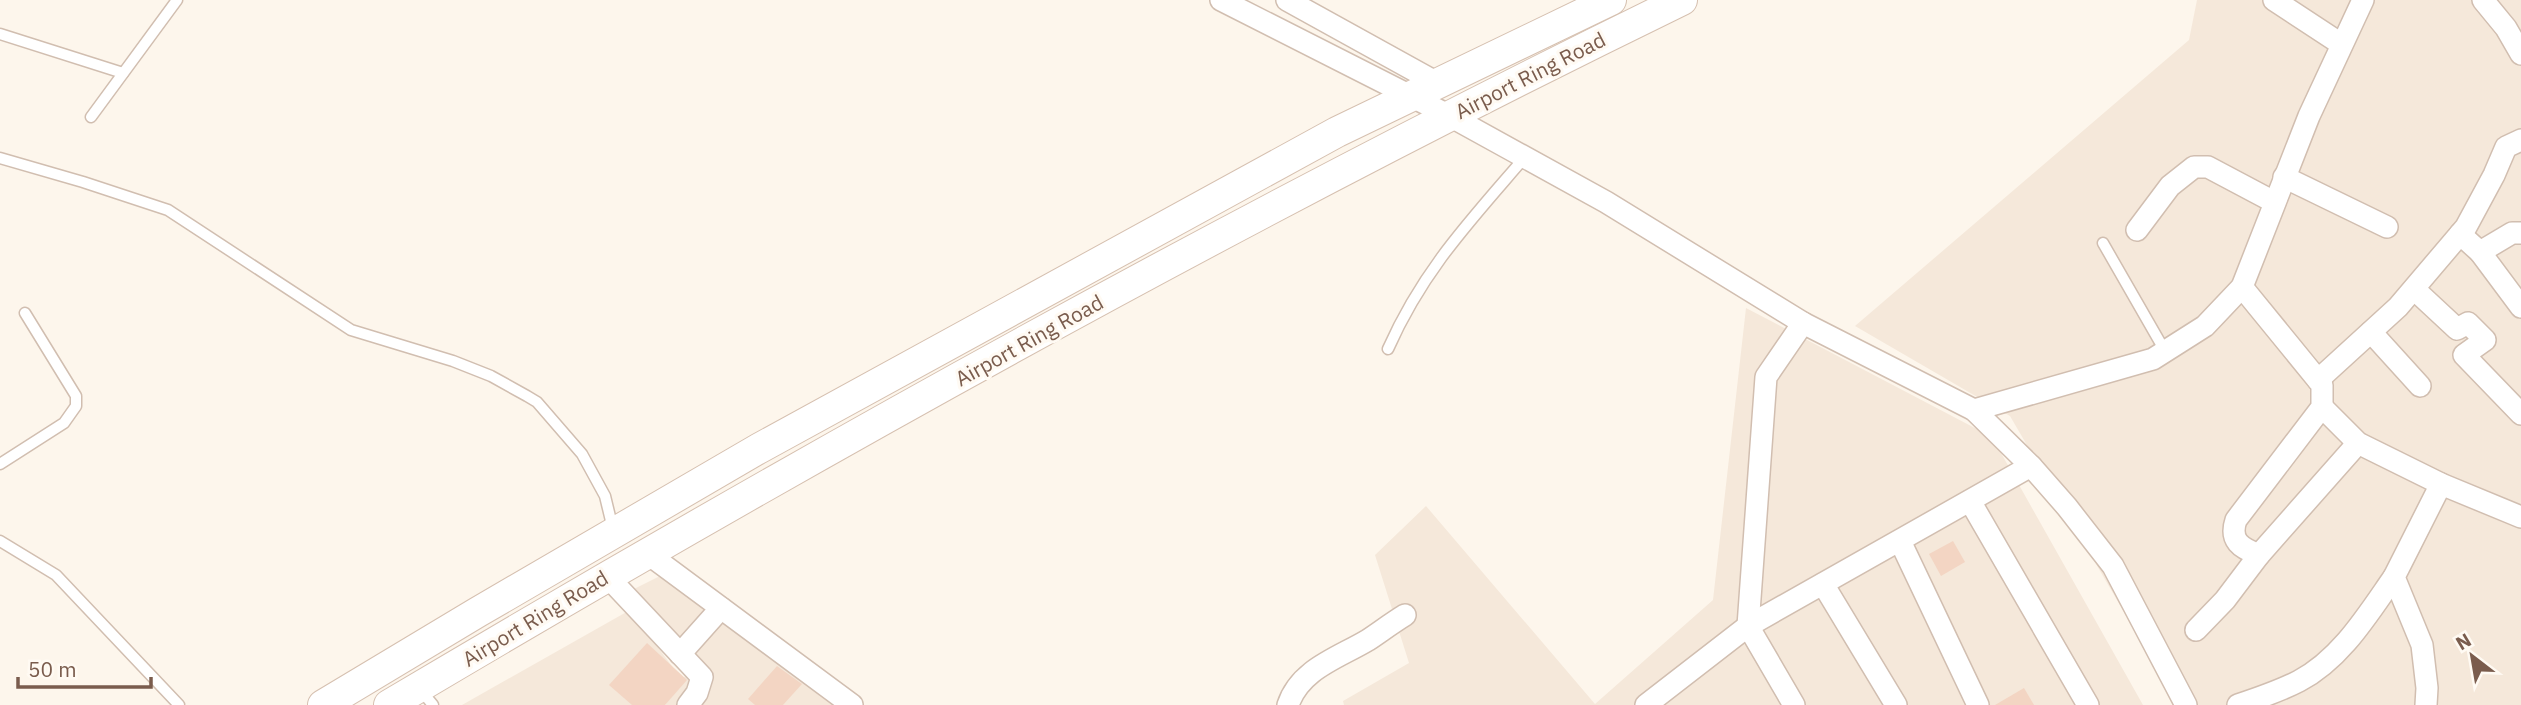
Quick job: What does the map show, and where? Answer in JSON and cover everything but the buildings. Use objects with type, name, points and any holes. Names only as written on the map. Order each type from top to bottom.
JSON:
[{"type":"main road","name":"Airport Ring Road","points":[[323,705],[758,449],[1337,132],[1611,0]]},
{"type":"main road","name":"Airport Ring Road","points":[[389,705],[426,696],[606,575],[986,363],[1450,116],[1682,0]]},
{"type":"street","points":[[1221,0],[1450,116],[1606,202],[1803,323],[1974,410],[2031,466],[2113,566],[2186,705]]},
{"type":"street","points":[[1287,0],[1439,84]]},
{"type":"street","points":[[2274,0],[2341,44]]},
{"type":"street","points":[[1974,410],[2153,359],[2205,326],[2242,287],[2284,177],[2341,44],[2363,0]]},
{"type":"street","points":[[2483,0],[2506,28],[2521,54]]},
{"type":"street","points":[[2318,380],[2414,289],[2466,227],[2506,147],[2521,140]]},
{"type":"street","points":[[2137,230],[2170,186],[2194,167],[2208,167],[2274,202]]},
{"type":"street","points":[[2284,177],[2387,227]]},
{"type":"street","points":[[2480,252],[2512,233],[2521,233]]},
{"type":"street","points":[[2460,234],[2480,252],[2521,307]]},
{"type":"street","points":[[2242,287],[2322,385],[2322,407],[2236,520],[2233,534],[2235,541],[2243,549],[2259,555]]},
{"type":"street","points":[[2414,289],[2457,329],[2468,323],[2485,340],[2464,355],[2521,414]]},
{"type":"street","points":[[1794,705],[1748,626],[1766,377],[1803,323]]},
{"type":"street","points":[[2371,332],[2420,386]]},
{"type":"street","points":[[2322,407],[2358,443],[2441,484],[2521,517]]},
{"type":"street","points":[[2196,630],[2225,600],[2259,555],[2358,443]]},
{"type":"street","points":[[1660,701],[1748,626],[2031,466]]},
{"type":"street","points":[[2242,704],[2302,680],[2334,654],[2360,625],[2394,577],[2441,484]]},
{"type":"street","points":[[1970,501],[2088,705]]},
{"type":"street","points":[[1900,541],[1978,705]]},
{"type":"street","points":[[647,553],[852,705]]},
{"type":"street","points":[[606,575],[702,677],[699,701]]},
{"type":"street","points":[[2394,577],[2422,645],[2427,688],[2426,705]]},
{"type":"street","points":[[1824,584],[1896,705]]},
{"type":"street","points":[[680,654],[721,608]]},
{"type":"street","points":[[1288,705],[1300,684],[1311,672],[1368,640],[1405,615]]},
{"type":"lane","points":[[91,117],[177,0]]},
{"type":"lane","points":[[0,34],[123,73]]},
{"type":"lane","points":[[1388,349],[1402,316],[1430,271],[1525,157]]},
{"type":"lane","points":[[0,158],[167,210],[351,331],[453,361],[491,376],[537,402],[582,454],[605,496],[614,533]]},
{"type":"lane","points":[[2103,243],[2165,351]]},
{"type":"lane","points":[[0,464],[65,423],[76,406],[76,396],[25,313]]},
{"type":"lane","points":[[0,541],[56,575],[179,705]]},
{"type":"shaded area","points":[[2197,0],[2521,0],[2521,705],[2178,705],[2010,416],[1855,326],[2189,40]]},
{"type":"shaded area","points":[[1746,308],[1992,437],[2143,705],[1344,705],[1343,701],[1409,663],[1375,555],[1426,506],[1595,704],[1713,600]]},
{"type":"shaded area","points":[[662,575],[847,705],[665,705],[685,676],[624,594]]},
{"type":"shaded area","points":[[630,610],[680,677],[661,705],[462,705]]}]
